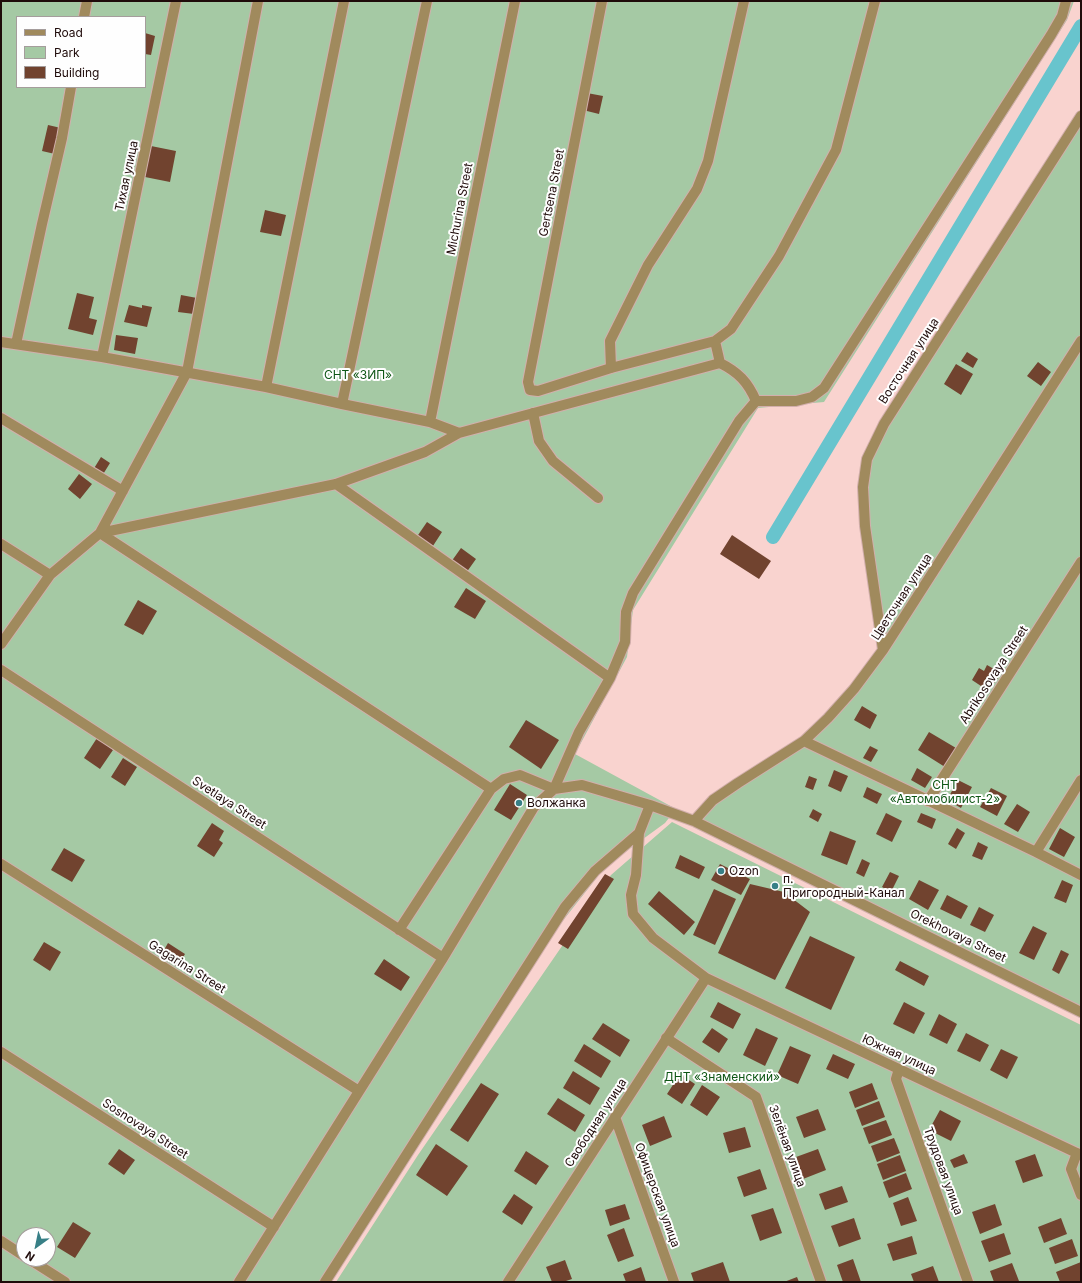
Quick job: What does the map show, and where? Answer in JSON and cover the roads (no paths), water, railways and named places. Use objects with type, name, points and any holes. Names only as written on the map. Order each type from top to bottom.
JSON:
[{"type":"street","points":[[84,16],[87,1]]},
{"type":"street","name":"Тихая улица","points":[[102,357],[176,1]]},
{"type":"street","points":[[1,644],[50,575],[100,533],[187,372],[258,1]]},
{"type":"street","points":[[266,387],[344,1]]},
{"type":"street","points":[[342,404],[427,1]]},
{"type":"street","name":"Michurina Street","points":[[430,422],[515,1]]},
{"type":"street","name":"Gertsena Street","points":[[602,1],[528,382],[530,390],[538,391],[612,368]]},
{"type":"street","points":[[744,1],[708,162],[697,189],[648,265],[610,341],[612,368],[714,340],[731,329],[779,256],[836,150],[875,1]]},
{"type":"street","points":[[239,1282],[443,958],[534,807],[554,789],[579,732],[610,678],[625,642],[626,612],[633,593],[739,421],[756,401],[796,401],[812,396],[824,388],[1051,35],[1062,16],[1066,1]]},
{"type":"street","points":[[16,344],[62,138],[71,88]]},
{"type":"street","name":"Восточная улица","points":[[883,650],[865,526],[863,487],[867,459],[884,424],[1081,116]]},
{"type":"street","points":[[714,340],[720,363]]},
{"type":"street","name":"Цветочная улица","points":[[694,821],[713,800],[804,741],[828,718],[854,689],[883,650],[1081,341]]},
{"type":"street","points":[[1,342],[102,357],[266,387],[430,422],[459,433]]},
{"type":"street","points":[[100,533],[336,484],[425,452],[459,433],[720,363],[733,369],[751,389],[756,401]]},
{"type":"street","points":[[533,413],[539,441],[553,461],[598,498]]},
{"type":"street","points":[[1,418],[123,491]]},
{"type":"street","points":[[336,484],[610,678]]},
{"type":"street","points":[[100,533],[491,789]]},
{"type":"street","points":[[1,544],[50,575]]},
{"type":"street","name":"Abrikosovaya Street","points":[[928,801],[1081,562]]},
{"type":"street","name":"Svetlaya Street","points":[[1,670],[443,958]]},
{"type":"street","points":[[804,741],[1081,875]]},
{"type":"street","points":[[399,930],[491,789],[504,779],[520,776],[554,789]]},
{"type":"street","points":[[1036,852],[1081,780]]},
{"type":"street","name":"Orekhovaya Street","points":[[554,789],[582,785],[650,804],[694,821],[1081,1012]]},
{"type":"street","points":[[325,1282],[565,907],[595,872],[639,833],[650,804]]},
{"type":"street","name":"Южная улица","points":[[639,833],[636,875],[632,895],[633,914],[654,938],[706,978],[1079,1154]]},
{"type":"street","name":"Gagarina Street","points":[[1,864],[359,1091]]},
{"type":"street","name":"Свободная улица","points":[[508,1282],[706,978]]},
{"type":"street","name":"Зелёная улица","points":[[666,1038],[756,1097],[821,1282]]},
{"type":"street","name":"Sosnovaya Street","points":[[1,1052],[274,1227]]},
{"type":"street","name":"Трудовая улица","points":[[899,1069],[896,1079],[968,1282]]},
{"type":"street","name":"Офицерская улица","points":[[615,1117],[674,1282]]},
{"type":"street","points":[[1079,1154],[1071,1170],[1081,1196]]},
{"type":"street","points":[[1,1241],[16,1251]]},
{"type":"street","points":[[42,1267],[65,1282]]},
{"type":"waterway","points":[[773,537],[1081,26]]},
{"type":"place","name":"Волжанка","points":[[519,803]]},
{"type":"place","name":"Ozon","points":[[721,871]]},
{"type":"place","name":"п. Пригородный-Канал","points":[[775,886]]},
{"type":"park label","name":"СНТ «ЗИП»","points":[[358,375]]},
{"type":"park label","name":"СНТ «Автомобилист-2»","points":[[945,792]]},
{"type":"park label","name":"ДНТ «Знаменский»","points":[[722,1077]]}]
